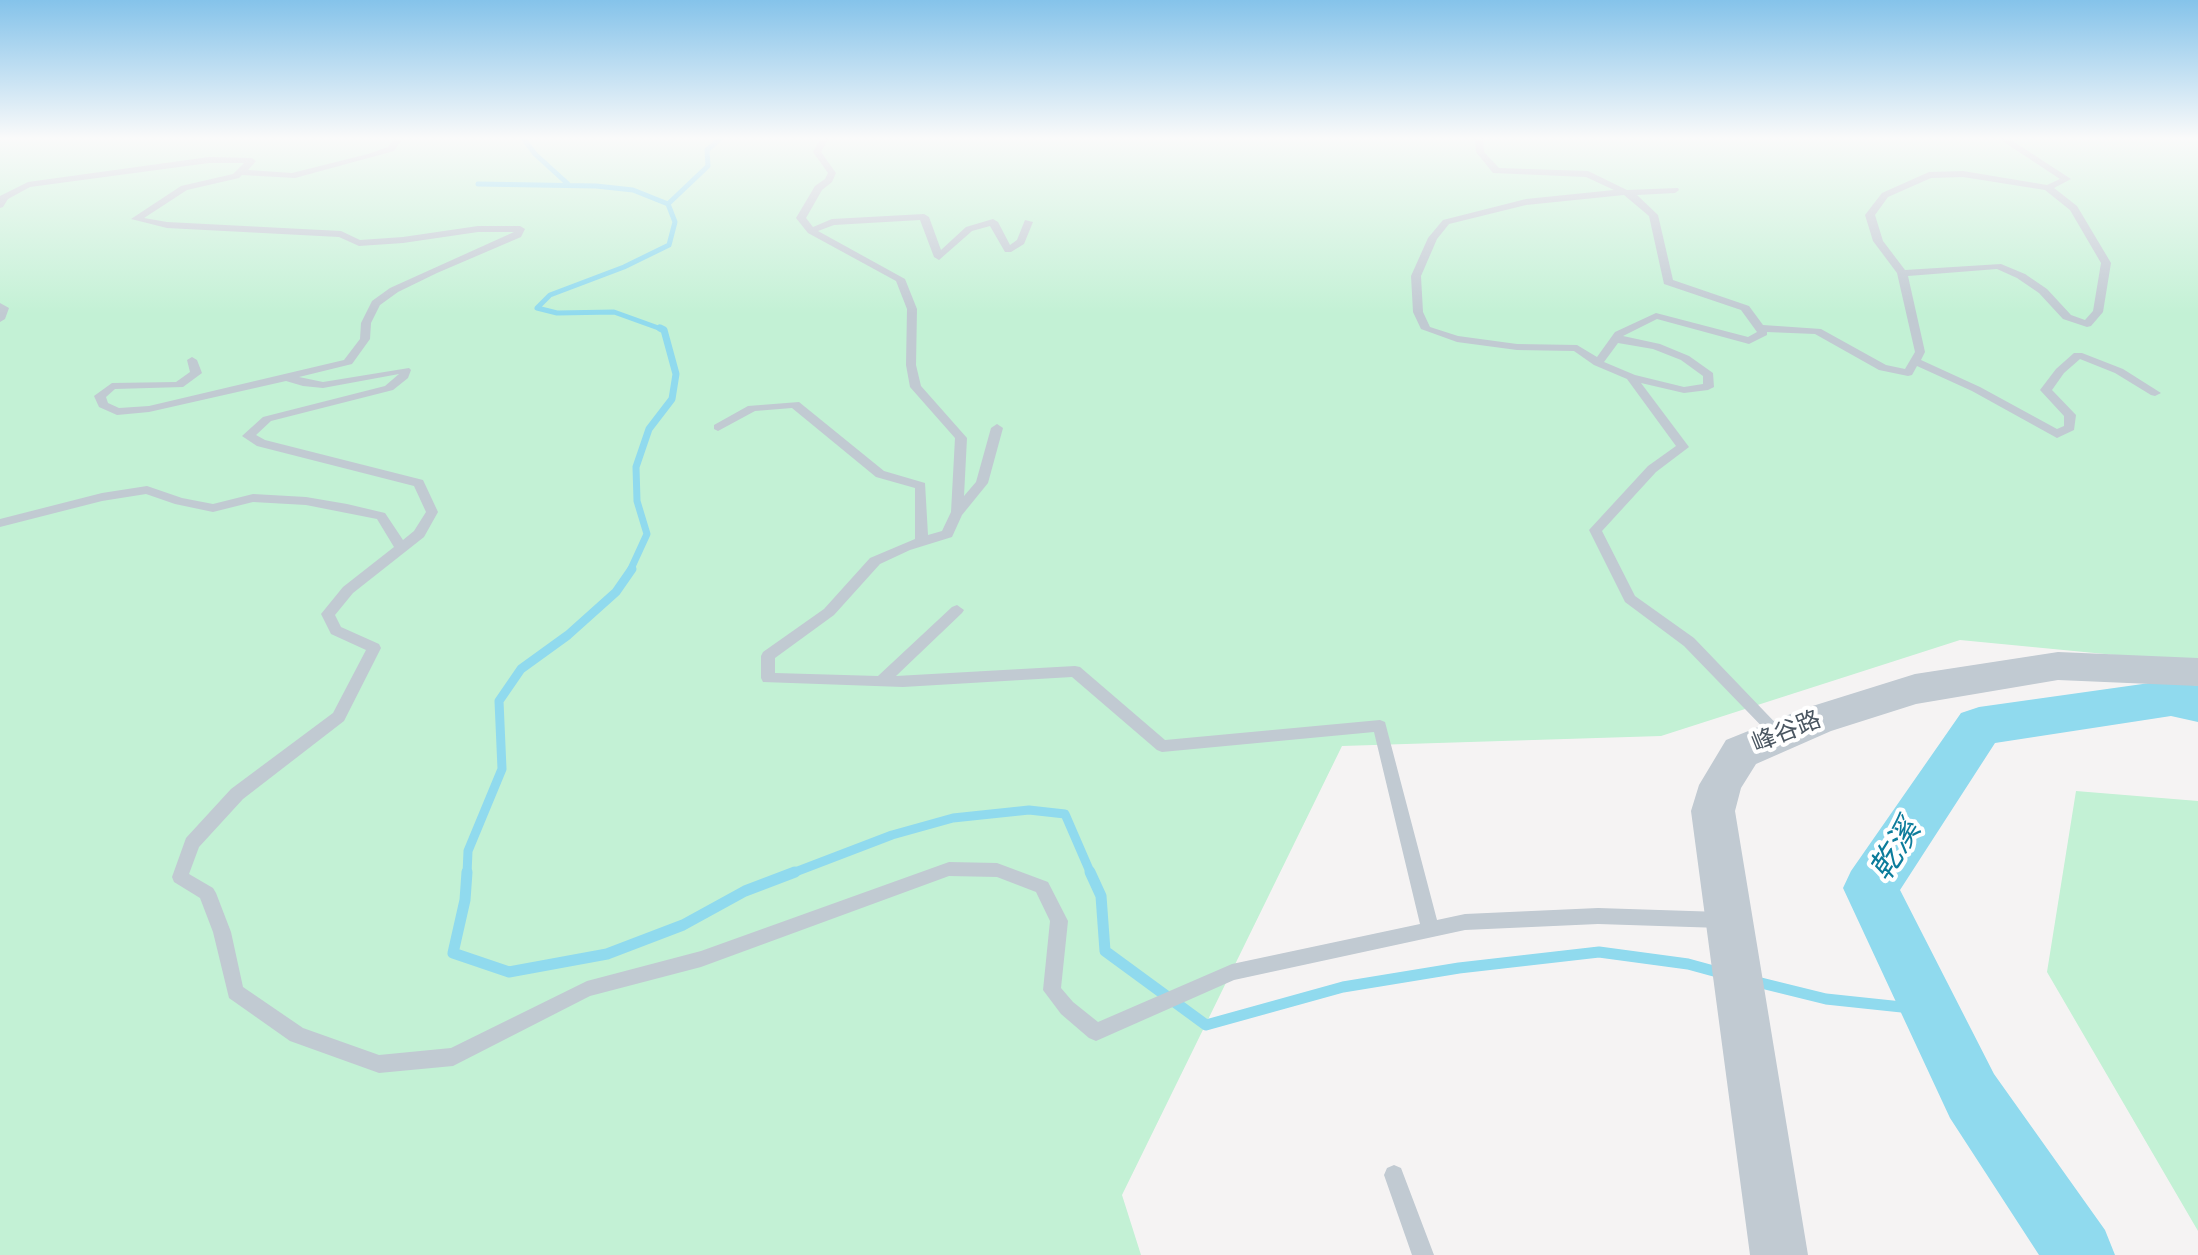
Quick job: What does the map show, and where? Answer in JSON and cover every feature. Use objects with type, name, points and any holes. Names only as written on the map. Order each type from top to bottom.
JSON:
[{"type":"street","name":"峰谷路","points":[[1779,1255],[1713,811],[1720,785],[1741,752],[1817,720],[1915,689],[2058,666],[2198,672]]},
{"type":"lane","points":[[171,197],[136,219],[167,225],[341,234],[359,243],[391,242],[478,229],[520,229],[518,235],[420,277],[376,303],[366,323],[365,339],[348,362],[149,409],[117,412],[103,405],[100,396],[112,386],[179,385],[196,373],[192,360]]},
{"type":"lane","points":[[813,197],[801,218],[811,231],[900,279],[912,309],[911,365],[916,387],[961,438],[957,512]]},
{"type":"lane","points":[[1579,197],[1526,202],[1446,222],[1433,238],[1416,276],[1418,312],[1426,329],[1457,339],[1517,347],[1577,348],[1598,363],[1631,377],[1684,390],[1708,387],[1709,375],[1685,358],[1656,346],[1615,339]]},
{"type":"lane","points":[[1598,363],[1615,339],[1656,316],[1749,341],[1763,333],[1745,308],[1668,282],[1653,215],[1630,197]]},
{"type":"lane","points":[[1760,328],[1817,331],[1883,368],[1908,373],[1920,352],[1902,273],[1878,241],[1870,215],[1884,197]]},
{"type":"lane","points":[[1902,273],[1998,266],[2021,276],[2043,291],[2067,317],[2087,324],[2098,312],[2106,263],[2074,208],[2059,197]]},
{"type":"lane","points":[[811,231],[832,222],[924,217],[932,230],[939,257],[969,229],[993,222],[1008,250],[1021,242],[1028,222]]},
{"type":"lane","points":[[0,306],[4,308],[0,319]]},
{"type":"lane","points":[[1915,361],[1976,389],[2057,434],[2070,428],[2070,415],[2046,390],[2060,371],[2078,355],[2119,371],[2155,393]]},
{"type":"lane","points":[[287,377],[323,385],[405,370],[404,376],[389,388],[267,419],[248,436],[261,443],[419,483],[432,512],[419,534],[348,590],[328,614],[336,630],[374,648],[339,717],[237,794],[192,843],[180,877],[207,893],[222,932],[235,992],[297,1035],[379,1064],[453,1057],[587,989],[701,959],[949,869],[997,870],[1042,887],[1059,921],[1052,990],[1067,1008],[1096,1032],[1232,972],[1430,928],[1465,922],[1598,916],[1729,920]]},
{"type":"lane","points":[[1631,377],[1683,447],[1652,469],[1595,530],[1630,599],[1689,642],[1780,736]]},
{"type":"lane","points":[[718,427],[752,408],[795,404],[880,474],[921,486],[922,542]]},
{"type":"lane","points":[[997,428],[982,483],[957,512],[947,534],[875,561],[829,612],[768,656],[768,678],[881,682],[1075,671],[1162,746],[1380,726],[1430,928]]},
{"type":"lane","points":[[0,523],[102,497],[147,490],[213,508],[253,498],[306,501],[347,508],[381,516],[401,548]]},
{"type":"lane","points":[[881,682],[957,610]]},
{"type":"lane","points":[[1394,1175],[1423,1255]]},
{"type":"green space","points":[[0,197],[2198,197],[2198,663],[1960,640],[1661,736],[1342,746],[1122,1195],[1141,1255],[0,1255]]},
{"type":"green space","points":[[2076,791],[2198,801],[2198,1231],[2047,972]]},
{"type":"waterway","points":[[649,197],[668,204]]},
{"type":"waterway","points":[[668,204],[676,197]]},
{"type":"waterway","points":[[664,330],[614,312],[557,313],[537,308],[550,295],[624,267],[669,245],[675,222],[668,204]]},
{"type":"waterway","points":[[660,328],[664,330]]},
{"type":"waterway","points":[[630,571],[647,534],[637,501],[636,467],[649,429],[672,399],[676,374],[664,330]]},
{"type":"waterway","points":[[467,874],[468,851],[502,769],[499,701],[521,669],[568,635],[616,592],[632,569]]},
{"type":"waterway","name":"乾溪","points":[[2080,1255],[1972,1096],[1871,888],[1979,726],[2171,698],[2198,704]]},
{"type":"waterway","points":[[790,874],[892,835],[953,818],[1029,810],[1065,814],[1091,874]]},
{"type":"waterway","points":[[467,872],[465,900],[453,953],[509,972],[607,954],[683,925],[745,891],[795,872]]},
{"type":"waterway","points":[[1090,872],[1101,896],[1105,951],[1206,1025],[1343,987],[1459,968],[1599,952],[1688,964],[1721,973]]},
{"type":"waterway","points":[[1753,981],[1826,999],[1930,1010]]}]
